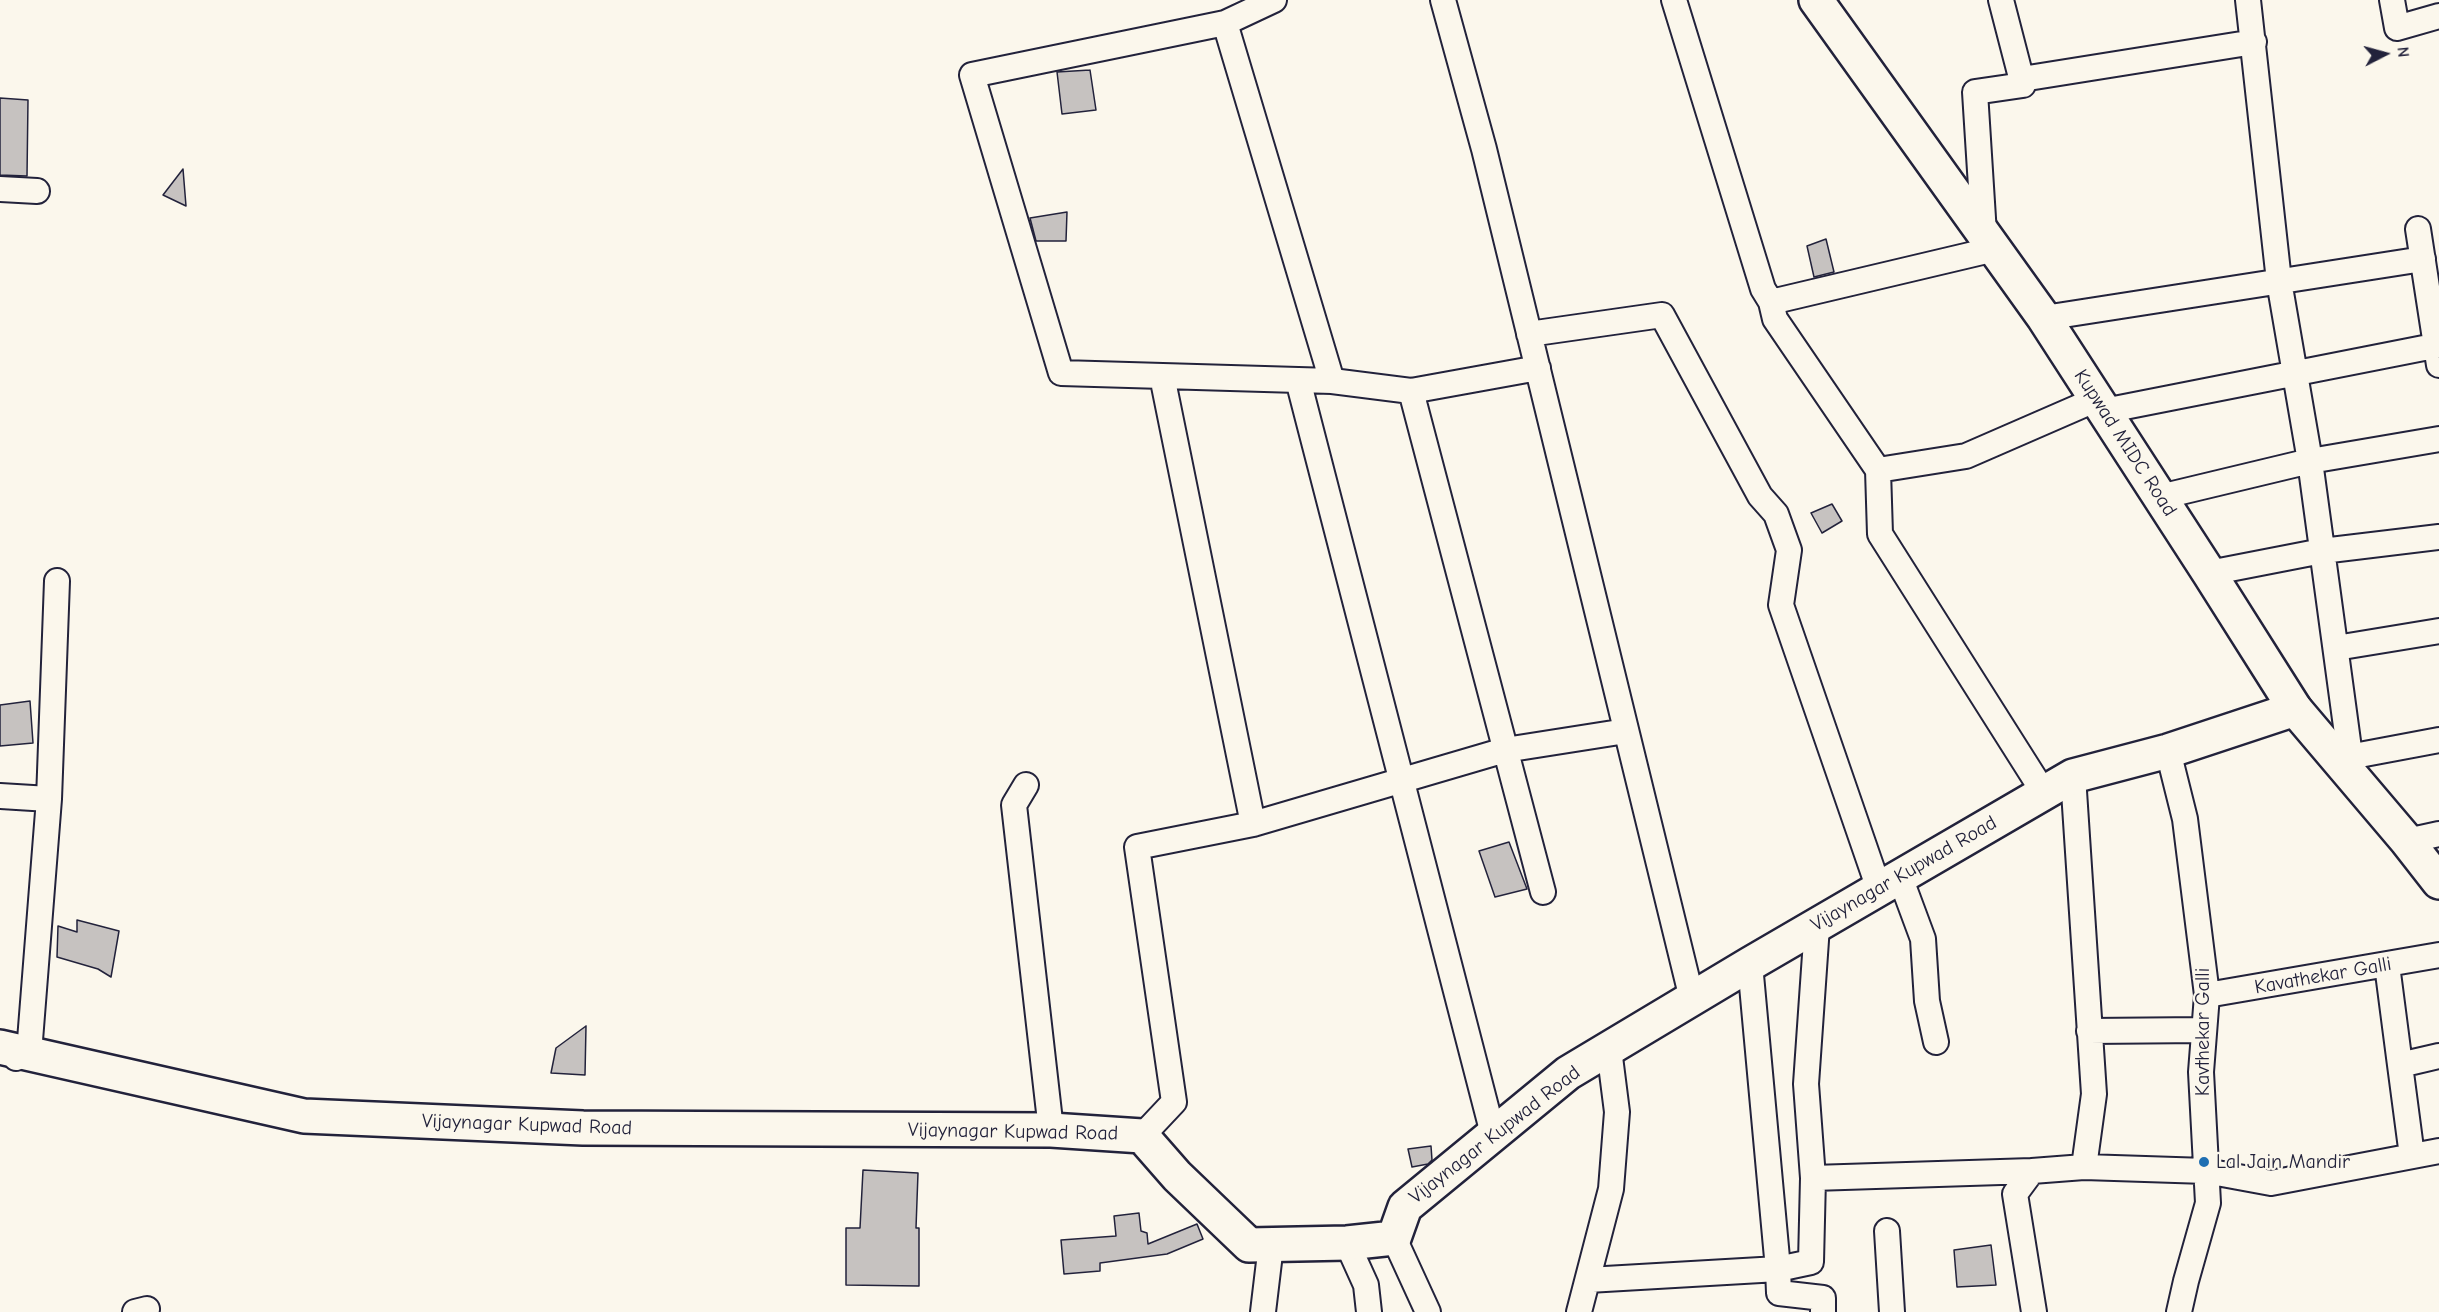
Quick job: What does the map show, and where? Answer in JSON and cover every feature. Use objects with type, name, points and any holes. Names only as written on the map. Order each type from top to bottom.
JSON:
[{"type":"street","points":[[1274,0],[1225,23],[972,75],[1061,373],[1332,381],[1412,391],[1538,368]]},
{"type":"street","points":[[1443,0],[1484,149],[1692,999]]},
{"type":"street","points":[[1674,0],[1763,289],[1771,302],[1775,319],[1878,470],[1880,534],[2044,793]]},
{"type":"street","name":"Kupwad MIDC Road","points":[[1816,0],[2044,318],[2210,573],[2295,709],[2344,758],[2439,882]]},
{"type":"street","points":[[1771,302],[1989,241],[1976,92],[2023,85],[2001,0]]},
{"type":"street","points":[[2248,0],[2279,281],[2310,461],[2336,648],[2344,758],[2439,740]]},
{"type":"street","points":[[2392,0],[2397,28],[2439,16]]},
{"type":"street","points":[[1225,23],[1332,381]]},
{"type":"street","points":[[2022,79],[2254,42]]},
{"type":"street","points":[[0,189],[37,191]]},
{"type":"street","points":[[1878,470],[1966,456],[2100,405],[2438,352],[2418,229]]},
{"type":"street","points":[[2044,318],[2423,259]]},
{"type":"street","points":[[1529,334],[1662,315],[1760,496],[1776,514],[1783,532],[1789,550],[1781,605],[1890,883],[1923,939],[1927,1001],[1936,1042]]},
{"type":"street","points":[[1162,376],[1253,824]]},
{"type":"street","points":[[1298,380],[1493,1134]]},
{"type":"street","points":[[1412,391],[1543,892]]},
{"type":"street","points":[[2160,496],[2310,461],[2439,439]]},
{"type":"street","points":[[2210,573],[2322,551],[2439,537]]},
{"type":"street","points":[[10,1054],[49,799],[57,581]]},
{"type":"street","points":[[2336,648],[2439,631]]},
{"type":"street","name":"Vijaynagar Kupwad Road","points":[[10,1054],[304,1116],[583,1128],[1051,1130],[1142,1136],[1177,1176],[1249,1245],[1347,1243],[1394,1238],[1405,1207],[1568,1073],[1750,964],[2073,776],[2168,751],[2295,709]]},
{"type":"street","points":[[1142,1136],[1174,1102],[1137,847],[1253,824],[1505,750],[1626,731]]},
{"type":"street","name":"Kavthekar Galli","points":[[2168,751],[2185,819],[2206,995],[2201,1072],[2208,1203],[2186,1281],[2180,1312]]},
{"type":"street","points":[[2073,776],[2094,1094],[2084,1167]]},
{"type":"street","points":[[1026,785],[1014,806],[1051,1130]]},
{"type":"street","points":[[0,796],[49,799]]},
{"type":"street","points":[[2407,841],[2439,834]]},
{"type":"street","points":[[1588,1280],[1778,1269],[1811,1262],[1813,1178],[1806,1084],[1817,926]]},
{"type":"street","name":"Kavathekar Galli","points":[[2206,995],[2439,955]]},
{"type":"street","points":[[1750,964],[1779,1293],[1823,1298],[1823,1312]]},
{"type":"street","points":[[2387,965],[2412,1156]]},
{"type":"street","points":[[2089,1031],[2204,1030]]},
{"type":"street","points":[[1579,1312],[1611,1188],[1617,1113],[1609,1049]]},
{"type":"street","points":[[2400,1065],[2439,1056]]},
{"type":"street","points":[[1813,1178],[2032,1171],[2084,1167],[2206,1171],[2271,1183],[2439,1151]]},
{"type":"street","points":[[2032,1171],[2015,1194],[2034,1312]]},
{"type":"street","points":[[1887,1231],[1892,1312]]},
{"type":"street","points":[[1394,1238],[1428,1312]]},
{"type":"street","points":[[1347,1243],[1366,1285],[1369,1312]]},
{"type":"street","points":[[1263,1312],[1271,1245]]},
{"type":"building","points":[[1090,70],[1096,110],[1062,114],[1057,72]]},
{"type":"building","points":[[0,98],[28,100],[27,176],[0,175]]},
{"type":"building","points":[[183,169],[186,206],[163,195]]},
{"type":"building","points":[[1067,212],[1066,241],[1036,241],[1030,218]]},
{"type":"building","points":[[1826,239],[1834,272],[1814,277],[1807,246]]},
{"type":"building","points":[[1832,504],[1842,521],[1822,533],[1811,513]]},
{"type":"building","points":[[30,701],[33,743],[0,746],[0,705]]},
{"type":"building","points":[[1509,842],[1527,889],[1495,897],[1479,851]]},
{"type":"building","points":[[77,920],[119,931],[111,977],[98,969],[57,957],[58,926],[77,932]]},
{"type":"building","points":[[586,1026],[585,1075],[551,1073],[556,1048]]},
{"type":"building","points":[[1431,1146],[1432,1160],[1428,1164],[1412,1167],[1408,1149]]},
{"type":"building","points":[[863,1170],[918,1173],[916,1228],[919,1228],[919,1286],[846,1285],[846,1228],[860,1228]]},
{"type":"building","points":[[1139,1213],[1141,1231],[1147,1233],[1148,1244],[1197,1224],[1203,1239],[1167,1254],[1100,1263],[1100,1271],[1064,1274],[1061,1240],[1116,1236],[1114,1216]]},
{"type":"building","points":[[1991,1245],[1996,1285],[1957,1287],[1954,1250]]},
{"type":"place","name":"Lal Jain Mandir","points":[[2204,1162]]}]
